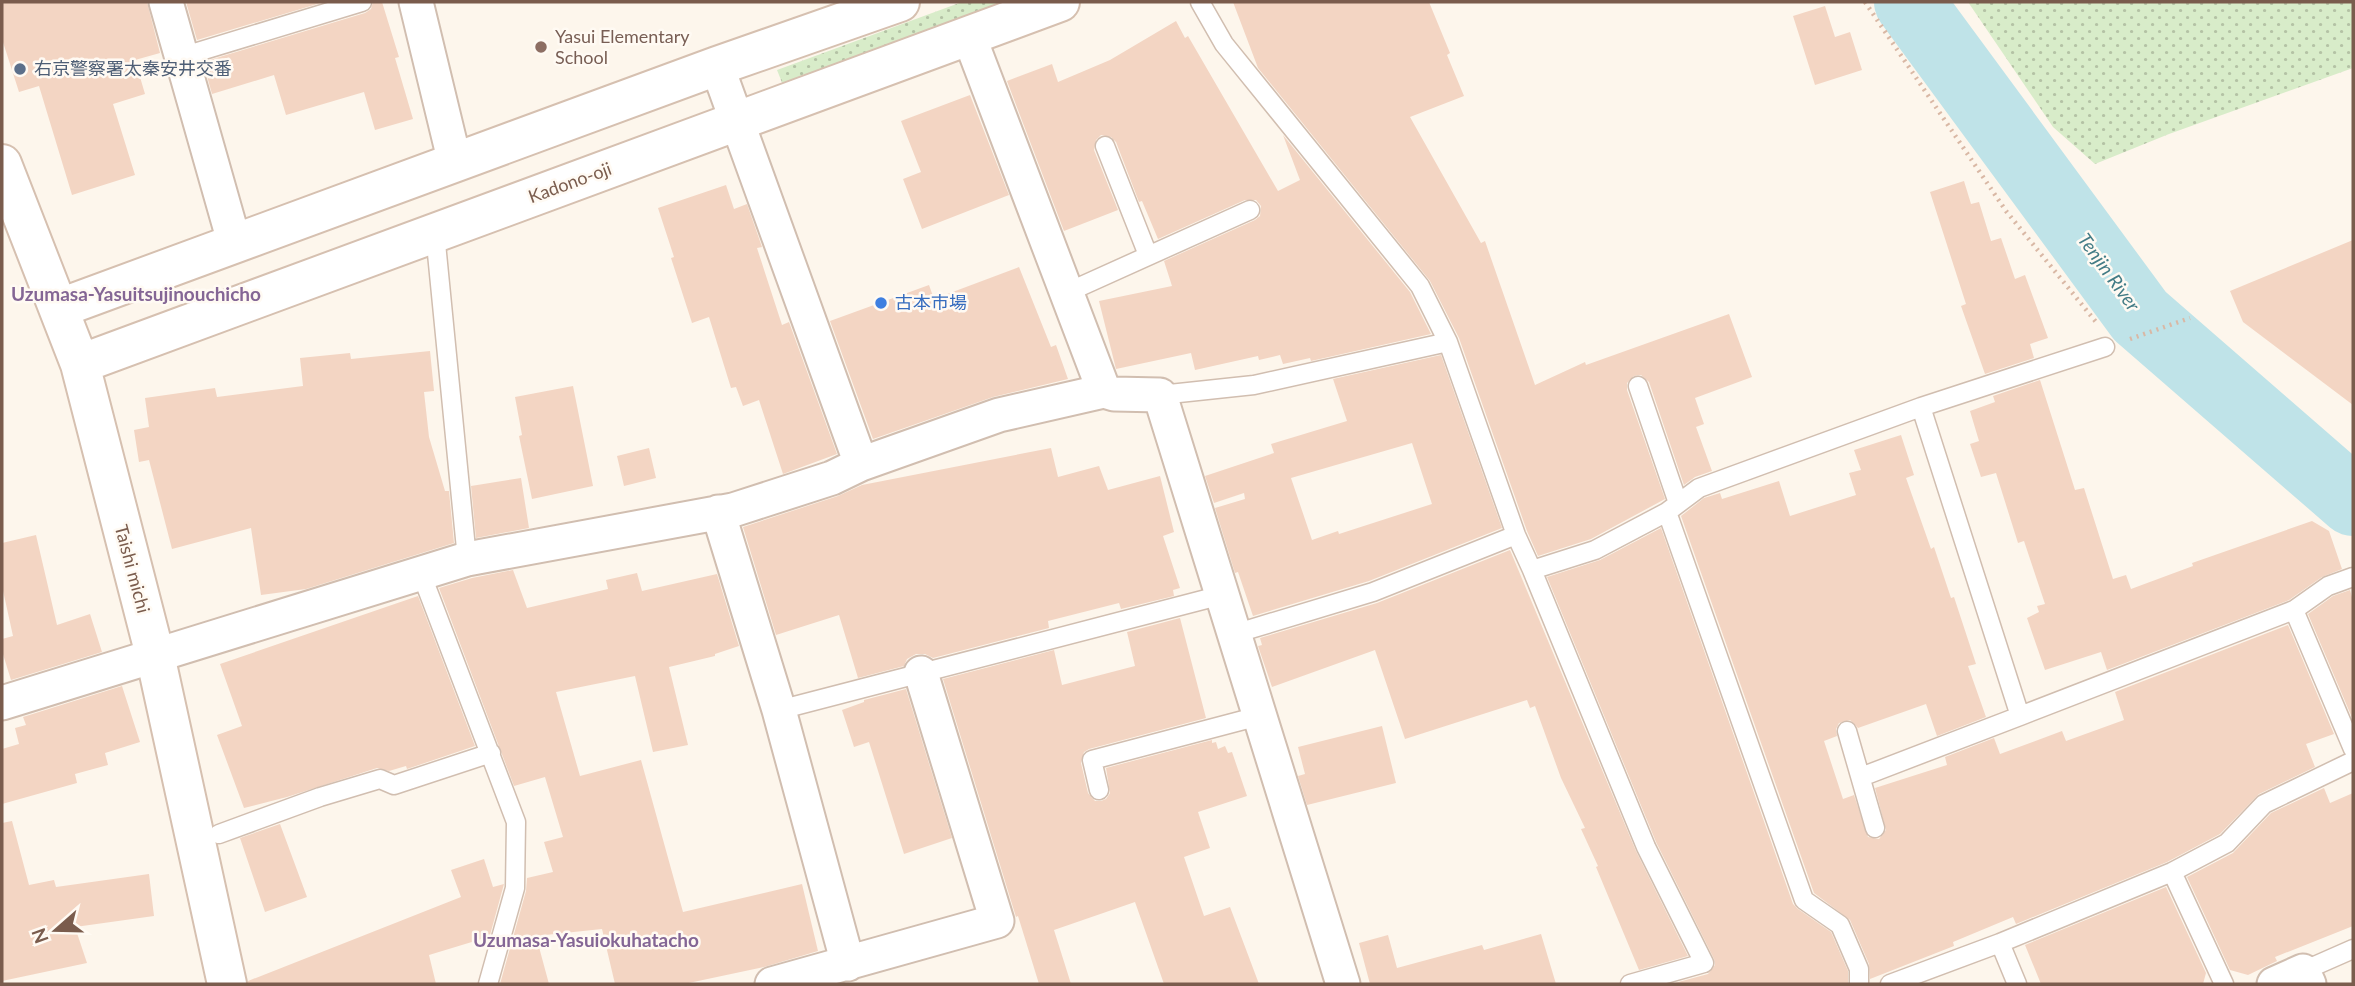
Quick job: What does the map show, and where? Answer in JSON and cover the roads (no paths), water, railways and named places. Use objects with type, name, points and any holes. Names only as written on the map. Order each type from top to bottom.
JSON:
[{"type":"street","points":[[166,2],[235,245]]},
{"type":"street","points":[[416,2],[455,163]]},
{"type":"street","points":[[60,308],[717,66],[900,2]]},
{"type":"street","name":"Kadono-oji","points":[[80,363],[1060,2]]},
{"type":"street","points":[[968,36],[1104,391]]},
{"type":"street","points":[[717,66],[861,464]]},
{"type":"street","name":"Taishi michi","points":[[2,164],[80,363],[155,655],[227,984]]},
{"type":"street","points":[[2,702],[467,559],[733,510],[832,478],[861,464],[999,415],[1104,391],[1114,394],[1160,395],[1343,984]]},
{"type":"street","points":[[718,512],[779,710],[848,964]]},
{"type":"street","points":[[772,984],[997,921],[921,673]]},
{"type":"lane","points":[[181,57],[362,2]]},
{"type":"lane","points":[[1200,2],[1224,44],[1420,286],[1448,342],[1516,536],[1646,847],[1704,963],[1630,984]]},
{"type":"lane","points":[[1105,146],[1148,255]]},
{"type":"lane","points":[[1066,293],[1250,210]]},
{"type":"lane","points":[[435,233],[467,559]]},
{"type":"lane","points":[[1160,395],[1254,385],[1448,342]]},
{"type":"lane","points":[[1532,570],[1595,550],[1673,507],[1699,488],[1921,407],[2111,345]]},
{"type":"lane","points":[[1638,386],[1673,507],[1804,901],[1840,925],[1858,969],[1859,984]]},
{"type":"lane","points":[[1921,407],[2020,716]]},
{"type":"lane","points":[[1234,634],[1373,592],[1516,536]]},
{"type":"lane","points":[[421,573],[516,822],[515,888],[488,984]]},
{"type":"lane","points":[[1861,777],[2294,610],[2328,586],[2353,577]]},
{"type":"lane","points":[[779,710],[1222,595]]},
{"type":"lane","points":[[2294,610],[2353,749]]},
{"type":"lane","points":[[1099,790],[1092,760],[1259,716]]},
{"type":"lane","points":[[1847,731],[1875,828]]},
{"type":"lane","points":[[219,834],[368,782],[380,779],[394,785],[491,753]]},
{"type":"lane","points":[[1890,984],[2000,943],[2172,872],[2227,843],[2263,804],[2353,761]]},
{"type":"lane","points":[[2172,872],[2224,984]]},
{"type":"lane","points":[[2000,943],[2017,984]]},
{"type":"lane","points":[[2296,980],[2353,949]]},
{"type":"waterway","name":"Tenjin River","points":[[1909,2],[2140,316],[2353,501]]},
{"type":"place","name":"Yasui Elementary School","points":[[541,47]]},
{"type":"place","name":"右京警察署太秦安井交番","points":[[20,69]]},
{"type":"place","name":"古本市場","points":[[881,303]]},
{"type":"district","name":"Uzumasa-Yasuitsujinouchicho","points":[[136,294]]},
{"type":"district","name":"Uzumasa-Yasuiokuhatacho","points":[[586,940]]}]
